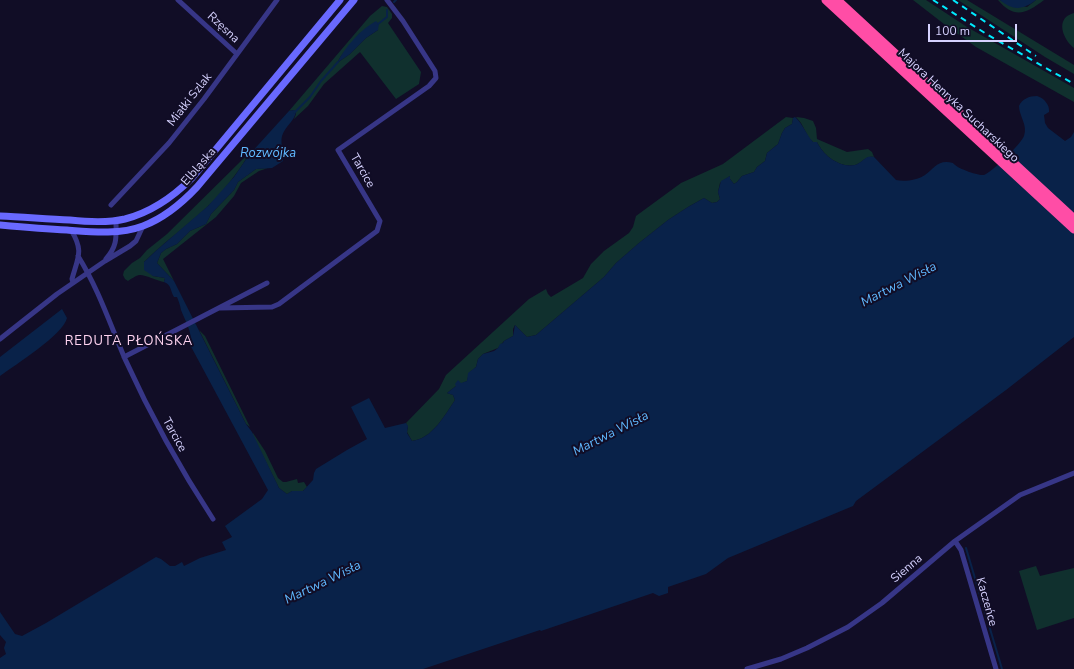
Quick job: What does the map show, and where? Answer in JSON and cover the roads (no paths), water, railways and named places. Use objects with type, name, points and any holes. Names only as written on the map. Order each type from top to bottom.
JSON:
[{"type":"highway","name":"Majora Henryka Sucharskiego","points":[[826,0],[904,67],[1074,219]]},
{"type":"highway","name":"Majora Henryka Sucharskiego","points":[[837,0],[904,67],[1074,229]]},
{"type":"main road","name":"Elbląska","points":[[0,216],[87,222],[116,220],[132,217],[168,200],[192,178],[340,0]]},
{"type":"main road","name":"Elbląska","points":[[0,225],[116,232],[143,226],[168,213],[188,196],[354,0]]},
{"type":"street","name":"Rzęsna","points":[[178,0],[237,54]]},
{"type":"street","name":"Miałki Szlak","points":[[111,205],[169,143],[204,99],[277,0]]},
{"type":"street","name":"Tarcice","points":[[220,308],[272,307],[279,304],[377,231],[380,221],[338,150],[429,86],[436,78],[435,71],[403,21],[387,0]]},
{"type":"street","points":[[104,261],[113,251],[116,243],[116,220]]},
{"type":"street","points":[[0,339],[42,305],[104,261],[130,246],[136,240],[143,226]]},
{"type":"street","points":[[71,230],[77,240],[79,248],[72,279],[73,283]]},
{"type":"street","name":"Tarcice","points":[[78,256],[89,272],[124,357],[169,448],[213,519]]},
{"type":"street","name":"Tarcice","points":[[124,357],[267,283]]},
{"type":"street","name":"Sienna","points":[[747,669],[781,659],[801,651],[848,626],[882,603],[955,541],[1020,495],[1074,473]]},
{"type":"street","name":"Kaczeńce","points":[[955,541],[960,550],[996,669]]},
{"type":"water","points":[[1000,0],[1036,0],[1027,6],[1018,8],[1009,6]]},
{"type":"water","points":[[376,21],[379,24],[378,30],[366,38],[350,54],[337,63],[344,51],[354,39],[364,29]]},
{"type":"water","name":"Martwa Wisła","points":[[1037,96],[1044,100],[1049,107],[1049,112],[1044,115],[1045,123],[1048,128],[1065,141],[1071,137],[1074,132],[1074,337],[1006,390],[856,501],[853,506],[728,558],[706,574],[668,587],[668,593],[659,596],[653,593],[423,669],[0,669],[0,658],[6,654],[4,648],[6,642],[0,635],[0,612],[15,634],[22,636],[156,557],[170,566],[175,566],[182,562],[184,566],[200,558],[226,550],[222,542],[232,537],[225,526],[262,499],[268,490],[188,341],[191,339],[190,331],[177,297],[174,297],[170,286],[164,282],[165,278],[153,276],[144,270],[144,262],[208,206],[234,177],[249,155],[289,111],[296,111],[294,118],[285,129],[282,136],[281,142],[283,161],[272,168],[256,169],[238,182],[234,190],[211,214],[206,224],[190,231],[177,244],[166,249],[161,253],[157,263],[174,281],[246,424],[252,432],[279,488],[287,494],[292,491],[303,491],[313,480],[316,469],[367,439],[351,407],[369,398],[385,428],[406,423],[408,426],[407,433],[412,441],[426,436],[442,419],[455,400],[453,395],[447,393],[456,386],[455,384],[458,380],[461,383],[467,381],[468,373],[476,367],[478,359],[483,354],[494,351],[500,344],[513,336],[515,325],[527,337],[536,335],[604,277],[616,263],[668,220],[704,198],[712,203],[717,202],[720,199],[718,192],[721,181],[730,176],[730,179],[734,184],[742,176],[754,172],[757,167],[765,161],[767,153],[778,144],[785,128],[792,124],[793,118],[795,117],[798,120],[813,142],[817,142],[823,152],[832,160],[843,164],[855,165],[871,156],[874,157],[896,180],[899,181],[919,178],[940,163],[944,162],[953,163],[967,171],[984,175],[999,164],[1022,140],[1025,128],[1019,106],[1026,98]]},
{"type":"water","points":[[62,309],[67,318],[64,325],[57,333],[38,349],[0,376],[0,357]]},
{"type":"waterway","name":"Rozwójka","points":[[378,24],[387,17],[387,10]]},
{"type":"waterway","name":"Rozwójka","points":[[294,113],[310,97],[321,81],[338,62]]},
{"type":"waterway","points":[[966,548],[1002,669]]},
{"type":"railway","points":[[933,0],[988,35],[1074,84]]},
{"type":"railway","points":[[953,0],[1036,56]]},
{"type":"district","name":"REDUTA PŁOŃSKA","points":[[129,342]]}]
